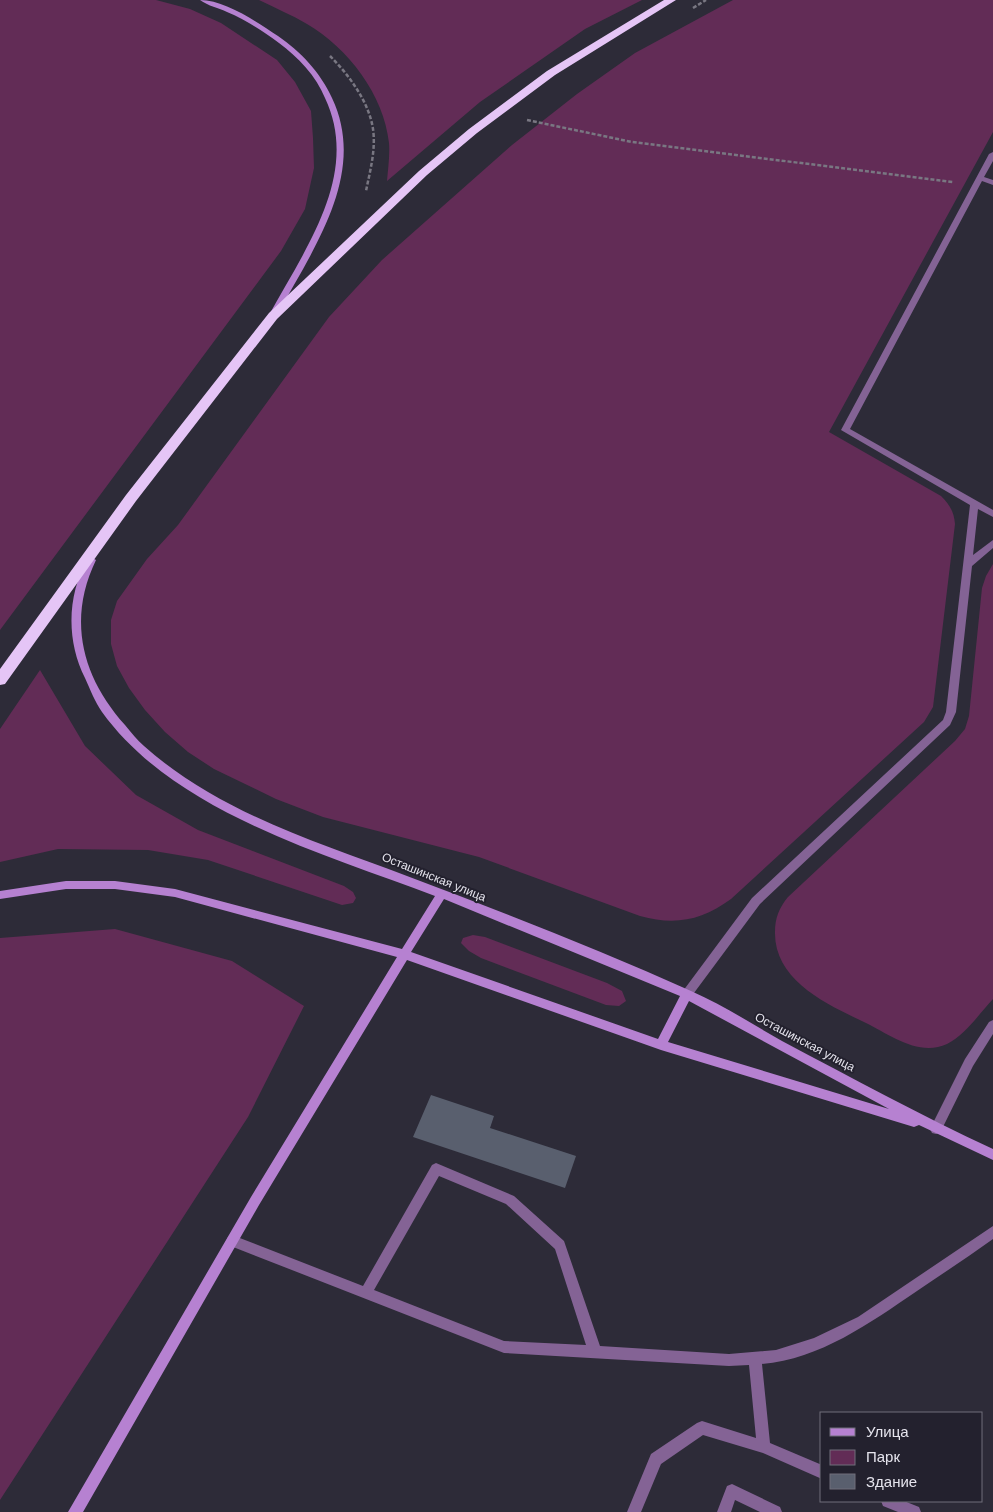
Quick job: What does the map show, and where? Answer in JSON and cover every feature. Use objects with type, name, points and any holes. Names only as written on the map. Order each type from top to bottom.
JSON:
[{"type":"highway","points":[[0,680],[104,535],[273,316],[423,173],[473,131],[551,73],[671,0]]},
{"type":"street","points":[[203,0],[242,17],[269,32],[295,51],[314,71],[328,93],[338,117],[342,144],[339,174],[330,204],[313,242],[273,316]]},
{"type":"street","name":"Осташинская улица","points":[[104,535],[86,570],[79,592],[76,620],[77,645],[86,673],[97,697],[134,742],[160,765],[190,787],[228,808],[291,836],[442,894],[687,994],[936,1129],[993,1155]]},
{"type":"street","name":"Осташинская улица","points":[[0,896],[66,885],[115,885],[175,893],[404,954],[661,1045],[936,1129]]},
{"type":"street","points":[[75,1512],[232,1241],[442,894]]},
{"type":"street","points":[[661,1045],[687,994]]},
{"type":"lane","points":[[993,154],[845,430],[993,514]]},
{"type":"lane","points":[[980,178],[993,182]]},
{"type":"lane","points":[[687,994],[756,902],[947,722],[951,712],[974,504]]},
{"type":"lane","points":[[967,565],[993,543]]},
{"type":"lane","points":[[936,1129],[980,1042],[993,1025]]},
{"type":"lane","points":[[366,1293],[436,1169],[510,1200],[560,1245],[595,1352]]},
{"type":"lane","points":[[232,1241],[504,1347],[729,1360],[776,1356],[816,1344],[863,1321],[993,1232]]},
{"type":"lane","points":[[755,1358],[764,1447]]},
{"type":"lane","points":[[634,1512],[656,1459],[702,1428],[764,1447],[820,1471]]},
{"type":"lane","points":[[724,1512],[732,1491],[775,1512]]},
{"type":"lane","points":[[890,1502],[914,1512]]},
{"type":"path","points":[[522,119],[564,130],[642,143],[976,186]]},
{"type":"green space","points":[[0,0],[156,0],[190,9],[221,23],[277,60],[295,82],[311,111],[314,168],[305,209],[281,251],[0,630]]},
{"type":"green space","points":[[259,0],[642,0],[585,29],[480,102],[387,181],[389,143],[386,125],[372,91],[362,74],[322,34]]},
{"type":"green space","points":[[733,0],[993,0],[993,132],[829,432],[941,496],[953,512],[955,524],[933,707],[924,722],[731,899],[710,912],[677,921],[665,921],[640,916],[479,857],[323,817],[276,799],[214,769],[188,752],[165,732],[145,710],[129,688],[117,666],[111,644],[111,620],[117,601],[147,559],[178,525],[329,317],[382,260],[512,145],[577,94],[635,53]]},
{"type":"green space","points":[[993,564],[993,999],[966,1030],[954,1040],[947,1044],[926,1048],[905,1043],[836,1008],[806,989],[793,978],[783,964],[777,949],[776,922],[780,909],[788,897],[955,741],[965,729],[969,716],[982,588]]},
{"type":"green space","points":[[40,670],[85,746],[136,795],[198,830],[344,886],[353,892],[356,898],[353,903],[342,905],[208,860],[148,850],[58,849],[0,862],[0,729]]},
{"type":"green space","points":[[115,929],[232,961],[304,1006],[248,1117],[0,1500],[0,938]]},
{"type":"green space","points":[[473,935],[485,937],[607,983],[622,991],[626,1001],[619,1006],[606,1005],[481,958],[469,951],[461,943],[463,938]]},
{"type":"building","points":[[431,1095],[494,1116],[490,1128],[576,1156],[565,1188],[413,1137]]}]
